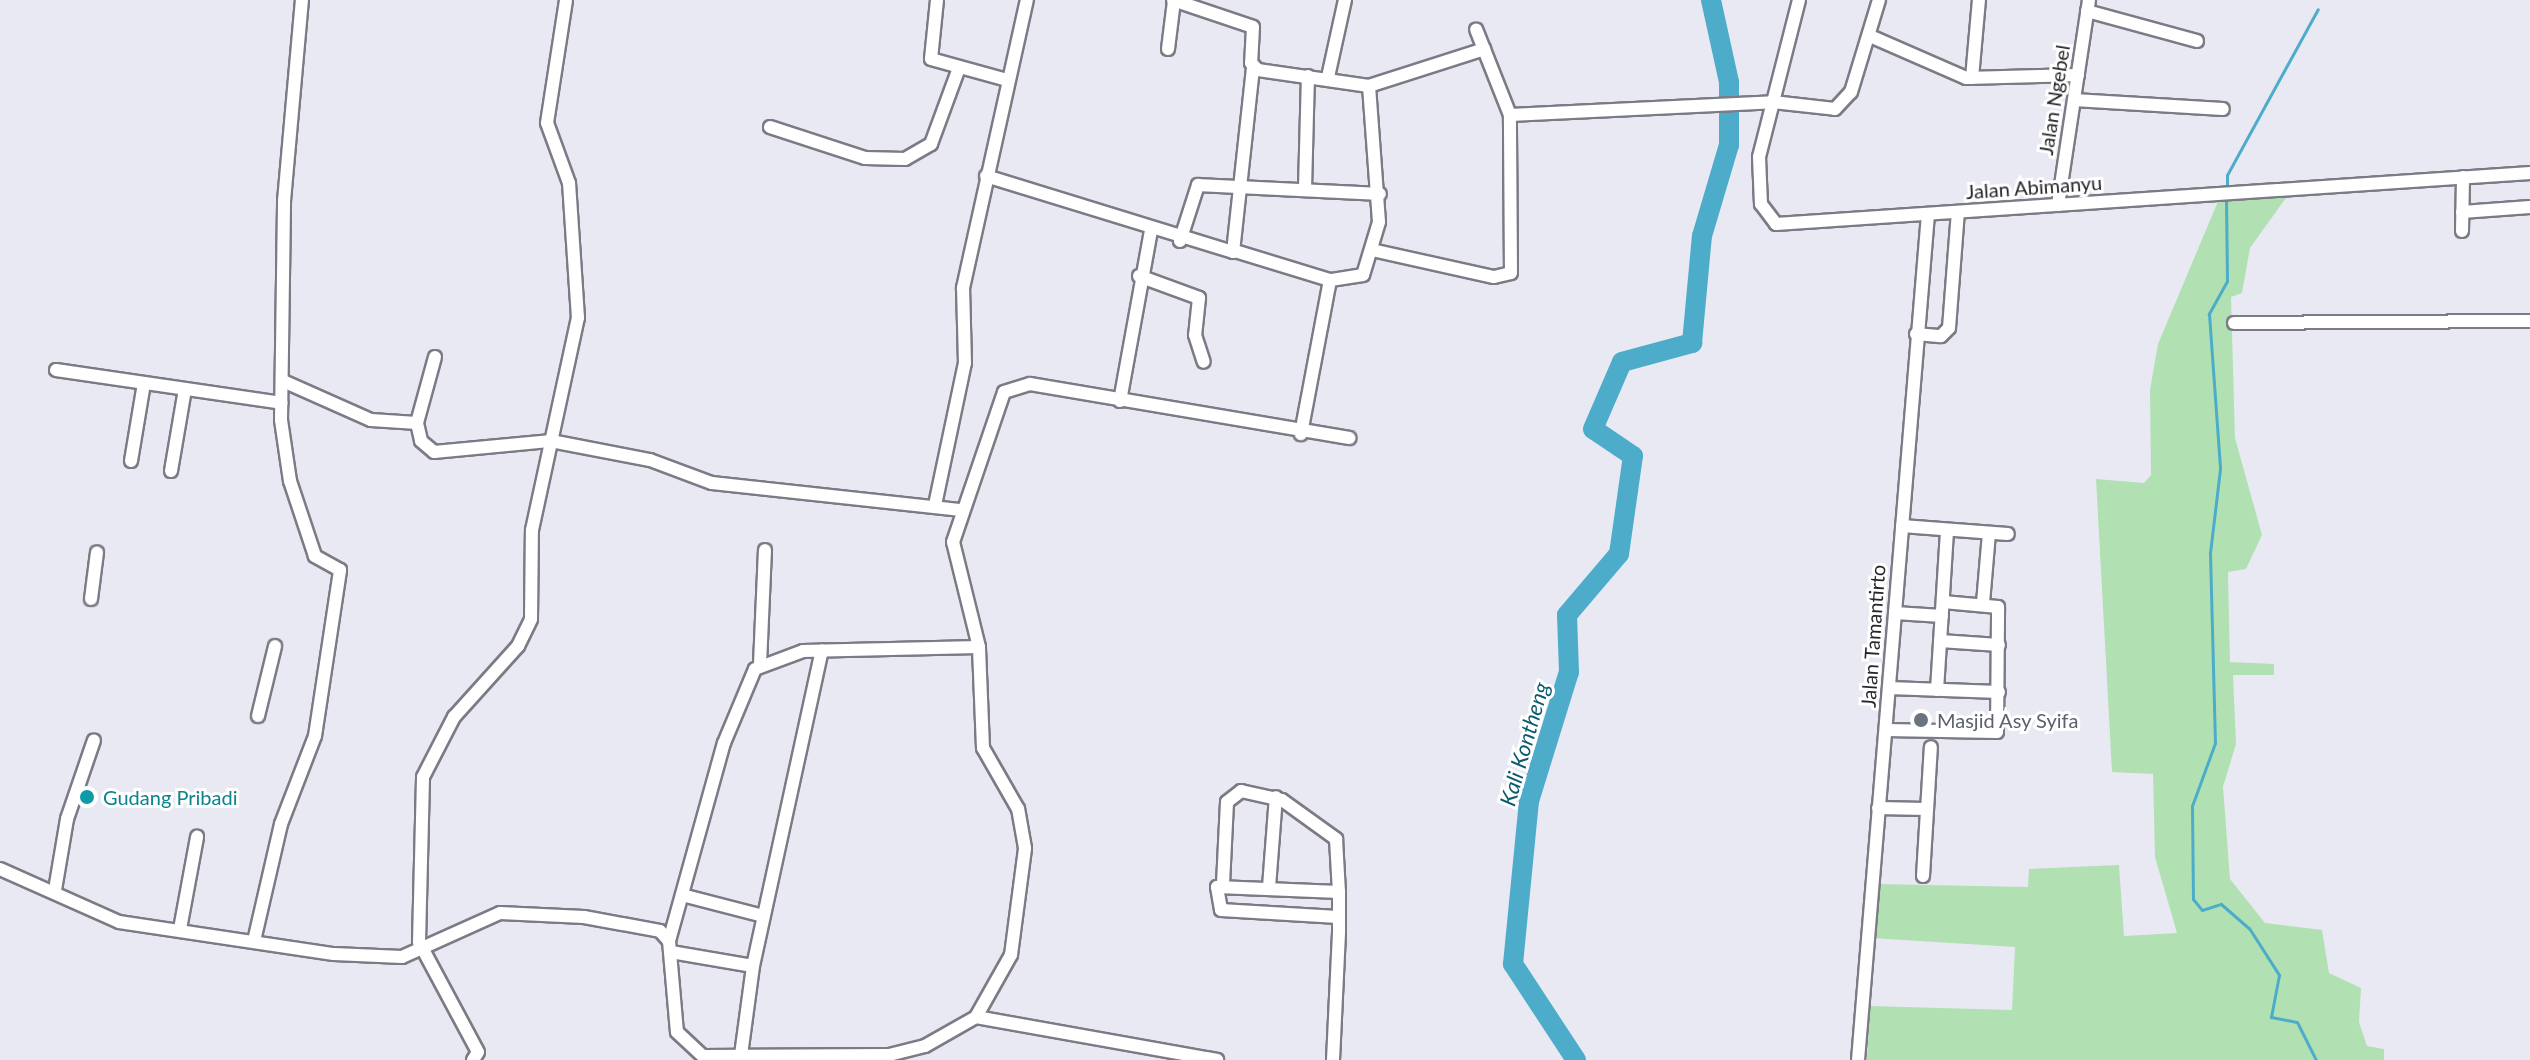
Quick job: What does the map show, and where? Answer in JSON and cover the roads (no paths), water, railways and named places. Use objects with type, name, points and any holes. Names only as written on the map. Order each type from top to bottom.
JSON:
[{"type":"street","points":[[254,941],[281,824],[315,736],[340,570],[315,556],[284,454],[284,201],[302,0]]},
{"type":"street","points":[[473,1060],[478,1052],[423,950],[417,888],[423,777],[454,717],[518,646],[531,619],[532,530],[578,318],[569,183],[547,123],[566,0]]},
{"type":"street","points":[[937,0],[930,56],[959,68],[1007,80]]},
{"type":"street","points":[[935,505],[957,420],[967,336],[962,300],[986,176],[1027,0]]},
{"type":"street","points":[[1168,49],[1174,0],[1253,27],[1253,67],[1238,183],[1235,251]]},
{"type":"street","points":[[1328,77],[1345,0]]},
{"type":"street","name":"Jalan Abimanyu","points":[[1799,0],[1759,169],[1768,220],[1928,214],[2530,173]]},
{"type":"street","points":[[1510,115],[1773,102],[1828,110],[1845,103],[1870,36],[1879,0]]},
{"type":"street","points":[[1972,78],[1979,0]]},
{"type":"street","points":[[2088,6],[2197,41]]},
{"type":"street","name":"Jalan Ngebel","points":[[2058,205],[2088,6]]},
{"type":"street","points":[[1372,250],[1494,277],[1511,273],[1510,115],[1476,29]]},
{"type":"street","points":[[1870,36],[1972,78],[2078,75]]},
{"type":"street","points":[[1253,67],[1369,86],[1484,49]]},
{"type":"street","points":[[770,127],[865,158],[905,159],[931,144],[959,68]]},
{"type":"street","points":[[1305,189],[1308,76]]},
{"type":"street","points":[[986,176],[1180,241],[1235,251],[1330,280],[1359,279],[1372,250],[1380,194],[1369,86]]},
{"type":"street","points":[[2074,100],[2223,109]]},
{"type":"street","points":[[2462,231],[2463,177]]},
{"type":"street","points":[[1180,241],[1194,186],[1238,183],[1380,194]]},
{"type":"street","points":[[2462,212],[2530,207]]},
{"type":"street","points":[[1916,334],[1941,336],[1949,328],[1958,212]]},
{"type":"street","name":"Jalan Tamantirto","points":[[1858,1060],[1928,214]]},
{"type":"street","points":[[1120,401],[1139,276],[1151,230]]},
{"type":"street","points":[[1139,276],[1199,298],[1195,335],[1204,362]]},
{"type":"street","points":[[1301,434],[1330,280]]},
{"type":"street","points":[[2234,323],[2530,321]]},
{"type":"street","points":[[435,357],[417,423],[421,441],[442,453],[551,441],[650,460],[712,483],[840,501],[935,505],[962,510]]},
{"type":"street","points":[[56,370],[282,403]]},
{"type":"street","points":[[283,381],[371,420],[417,423]]},
{"type":"street","points":[[131,461],[144,383]]},
{"type":"street","points":[[765,550],[760,664],[735,711],[682,895],[670,947],[672,1002],[683,1045],[703,1056],[889,1055],[925,1046],[976,1017],[1011,955],[1025,857],[1018,809],[983,748],[979,647],[955,554],[962,510],[1008,388],[1030,384],[1301,434],[1349,438]]},
{"type":"street","points":[[171,471],[185,389]]},
{"type":"street","points":[[1902,526],[2008,534]]},
{"type":"street","points":[[1937,690],[1947,530]]},
{"type":"street","points":[[1983,603],[1989,533]]},
{"type":"street","points":[[91,599],[97,552]]},
{"type":"street","points":[[1886,730],[1994,736],[1999,692],[1998,607],[1983,603],[1943,602]]},
{"type":"street","points":[[1895,613],[1942,616]]},
{"type":"street","points":[[1940,641],[1999,645]]},
{"type":"street","points":[[258,716],[275,646]]},
{"type":"street","points":[[760,664],[822,650],[979,647]]},
{"type":"street","points":[[741,1055],[763,916],[822,650]]},
{"type":"street","points":[[1889,688],[1999,692]]},
{"type":"street","points":[[55,890],[67,819],[94,740]]},
{"type":"street","points":[[1923,876],[1931,747]]},
{"type":"street","points":[[1223,884],[1229,797],[1241,791],[1276,797],[1336,839],[1339,892],[1333,1060]]},
{"type":"street","points":[[1269,887],[1276,797]]},
{"type":"street","points":[[1878,808],[1926,809]]},
{"type":"street","points":[[180,929],[197,837]]},
{"type":"street","points":[[0,869],[55,890],[119,922],[369,957],[423,950],[488,916],[522,912],[660,931],[670,947],[753,966]]},
{"type":"street","points":[[1338,917],[1221,910],[1217,888],[1223,884],[1339,892]]},
{"type":"street","points":[[682,895],[763,916]]},
{"type":"street","points":[[976,1017],[1217,1060]]},
{"type":"waterway","name":"Kali Kontheng","points":[[1576,1060],[1513,964],[1529,801],[1569,672],[1567,615],[1619,554],[1633,456],[1593,429],[1622,362],[1692,343],[1702,236],[1729,145],[1729,82],[1711,0]]},
{"type":"waterway","points":[[2227,189],[2227,175],[2318,9]]},
{"type":"waterway","points":[[2226,199],[2227,281],[2209,314],[2220,469],[2210,553],[2215,743],[2192,806],[2193,899],[2202,910],[2221,904],[2249,928],[2279,975],[2271,1017],[2297,1022],[2316,1060]]},
{"type":"place","name":"Masjid Asy Syifa","points":[[1921,720]]},
{"type":"place","name":"Gudang Pribadi","points":[[87,797]]}]
